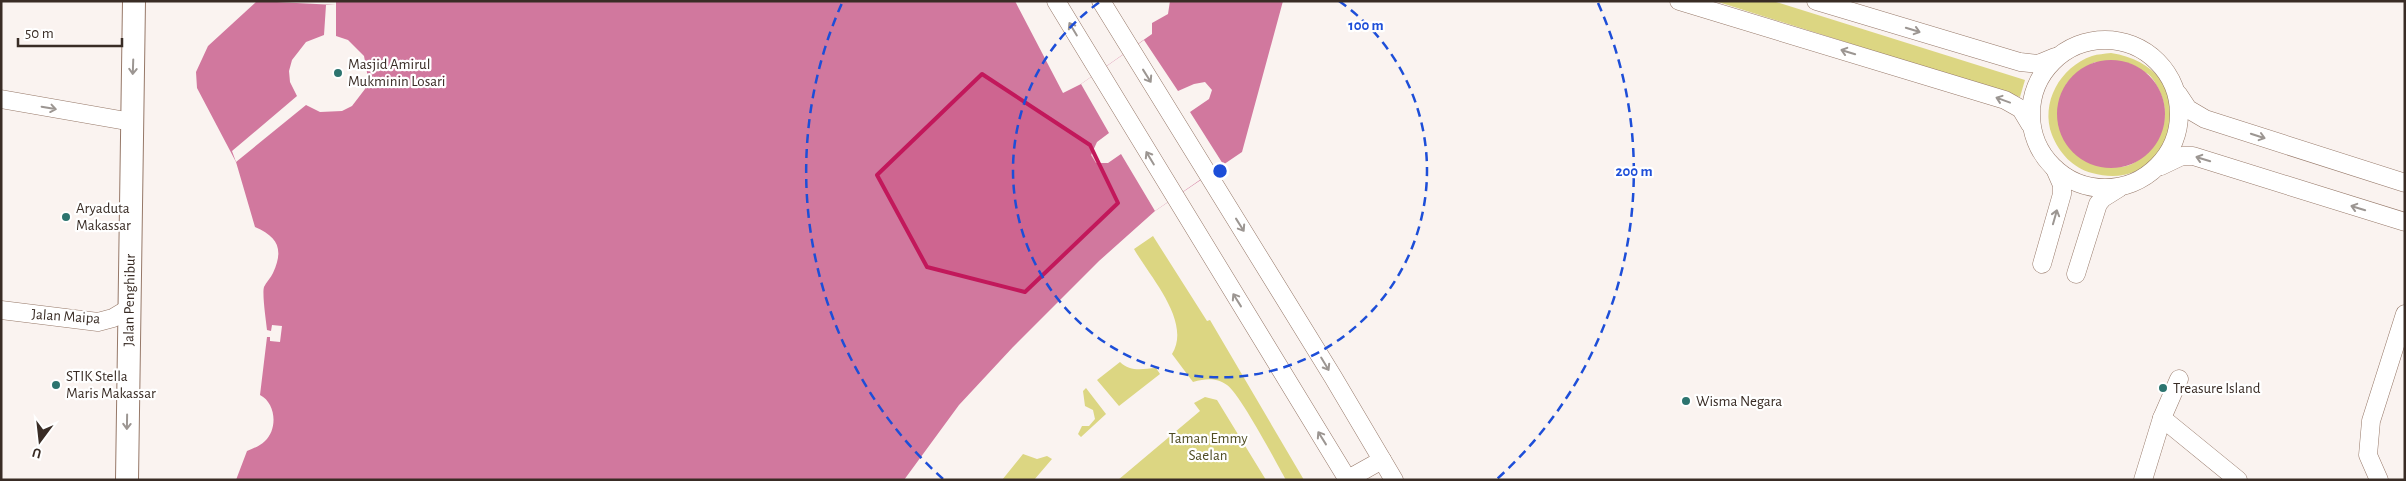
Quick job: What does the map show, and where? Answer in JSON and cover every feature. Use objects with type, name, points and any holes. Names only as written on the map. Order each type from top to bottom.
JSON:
[{"type":"main road","name":"Jalan Penghibur","points":[[127,480],[134,1]]},
{"type":"street","points":[[1056,1],[1175,200],[1348,480],[1382,460]]},
{"type":"street","points":[[1101,1],[1215,184],[1394,480]]},
{"type":"street","points":[[1679,1],[2005,100],[2021,108],[2047,161],[2060,178],[2062,194],[2042,264]]},
{"type":"street","points":[[1816,1],[2020,62],[2038,64],[2086,42],[2113,40],[2139,47],[2160,64],[2188,109],[2204,119],[2405,183]]},
{"type":"street","points":[[2033,134],[2030,108],[2034,90],[2043,72],[2062,53]]},
{"type":"street","points":[[2154,172],[2171,150],[2178,132],[2181,113],[2175,86]]},
{"type":"street","points":[[1,99],[132,122]]},
{"type":"street","points":[[2076,274],[2098,204],[2109,194],[2154,172],[2175,158],[2193,156],[2405,222]]},
{"type":"street","points":[[2047,161],[2067,179],[2084,184],[2102,189],[2129,185]]},
{"type":"street","name":"Jalan Maipa","points":[[1,310],[98,322],[113,318],[128,309]]},
{"type":"street","points":[[2379,480],[2368,455],[2371,422],[2405,314]]},
{"type":"street","points":[[2143,480],[2162,418],[2179,379]]},
{"type":"street","points":[[2162,418],[2238,480]]},
{"type":"highlighted area","points":[[982,74],[1090,145],[1118,203],[1025,292],[927,267],[877,175]]},
{"type":"green space","points":[[1715,1],[1773,1],[2025,80],[2020,97]]},
{"type":"green space","points":[[2111,53],[2142,63],[2162,81],[2171,104],[2170,128],[2161,150],[2145,166],[2121,175],[2092,173],[2073,164],[2059,148],[2052,135],[2049,123],[2051,99],[2062,77],[2081,61],[2094,55]],"holes":[[[2095,62],[2138,70],[2148,74],[2156,84],[2162,97],[2165,117],[2160,135],[2155,144],[2141,158],[2128,166],[2098,166],[2066,84],[2079,71]]]},
{"type":"green space","points":[[1153,236],[1207,321],[1210,320],[1304,480],[1286,480],[1249,414],[1227,385],[1210,379],[1193,382],[1172,354],[1177,341],[1177,328],[1173,314],[1158,286],[1134,249]]},
{"type":"green space","points":[[1120,362],[1132,369],[1156,368],[1160,374],[1119,406],[1097,380]]},
{"type":"green space","points":[[1086,388],[1106,414],[1081,437],[1078,434],[1082,426],[1089,426],[1095,419],[1093,410],[1085,406],[1083,391]]},
{"type":"green space","name":"Taman Emmy Saelan","points":[[1205,397],[1217,400],[1266,480],[1118,480],[1200,411],[1194,403]]},
{"type":"green space","points":[[1023,454],[1037,459],[1047,456],[1052,459],[1034,480],[1002,480]]},
{"type":"shaded area","points":[[257,1],[336,5],[336,1],[1015,1],[1063,93],[1081,84],[1152,34],[1152,23],[1168,14],[1170,1],[1283,1],[1242,152],[1155,211],[1099,261],[1013,347],[959,405],[904,480],[236,480],[247,451],[265,441],[272,430],[272,410],[260,395],[267,337],[270,337],[270,341],[280,342],[282,326],[272,325],[271,331],[267,330],[263,295],[264,287],[276,265],[278,251],[274,240],[255,227],[236,162],[197,88],[196,72],[208,46]]},
{"type":"shaded area","points":[[2111,60],[2132,64],[2149,76],[2161,93],[2165,114],[2161,135],[2149,152],[2132,164],[2111,168],[2090,164],[2073,152],[2061,135],[2057,114],[2061,93],[2073,76],[2090,64]]},
{"type":"pier","points":[[326,5],[336,5],[336,36],[348,40],[364,56],[368,78],[365,89],[352,106],[342,111],[320,112],[306,105],[236,162],[232,151],[297,96],[290,82],[289,71],[292,60],[306,42],[324,35]]},
{"type":"pier","points":[[1144,40],[1178,91],[1194,84],[1205,82],[1212,90],[1209,99],[1190,112],[1223,164],[1155,211],[1121,154],[1108,163],[1096,163],[1091,155],[1097,142],[1109,133],[1081,84]]},
{"type":"place","name":"Masjid Amirul Mukminin Losari","points":[[338,73]]},
{"type":"place","name":"Aryaduta Makassar","points":[[66,217]]},
{"type":"place","name":"STIK Stella Maris Makassar","points":[[56,385]]},
{"type":"place","name":"Treasure Island","points":[[2163,388]]},
{"type":"place","name":"Wisma Negara","points":[[1686,401]]}]
